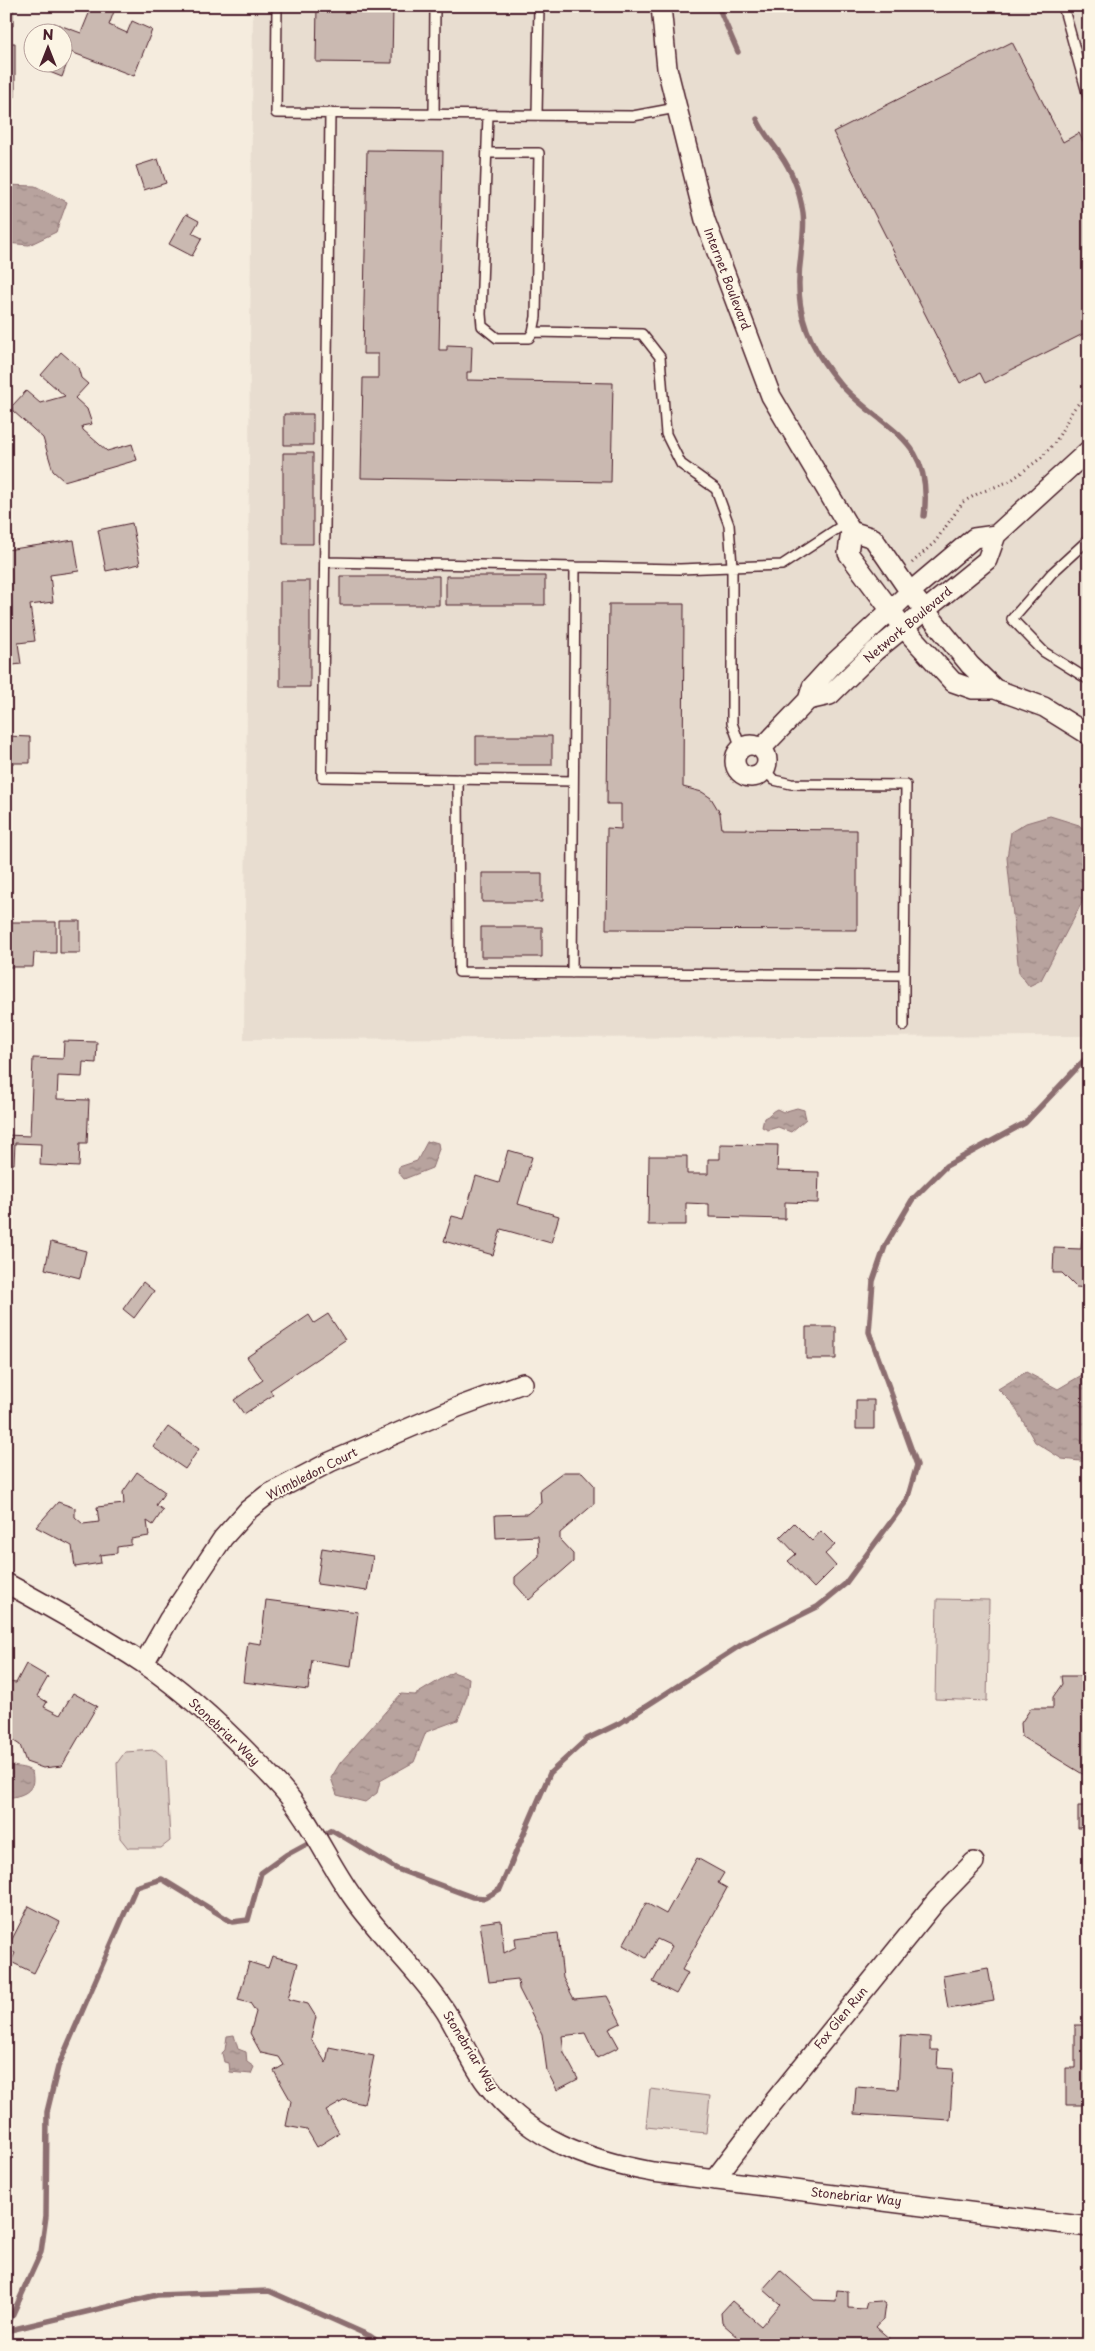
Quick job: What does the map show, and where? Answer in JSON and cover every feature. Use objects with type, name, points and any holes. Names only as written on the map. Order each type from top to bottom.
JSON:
[{"type":"street","name":"Internet Boulevard","points":[[661,6],[667,68],[705,220],[771,396],[849,527]]},
{"type":"street","name":"Network Boulevard","points":[[808,700],[830,695],[875,651],[987,560],[996,535],[1089,450]]},
{"type":"street","points":[[995,689],[970,665],[905,584],[873,538],[849,527],[848,553],[904,628],[953,682],[973,689],[995,689],[1044,707],[1089,735]]},
{"type":"street","name":"Network Boulevard","points":[[761,749],[808,700],[812,687],[834,663],[891,610],[905,584],[974,538],[996,535]]},
{"type":"street","points":[[751,745],[761,749],[767,758],[764,769],[755,776],[749,776],[739,771],[736,757],[741,748],[751,745]]},
{"type":"street","name":"Wimbledon Court","points":[[144,1664],[169,1619],[223,1538],[248,1510],[267,1495],[330,1462],[458,1407],[522,1383]]},
{"type":"street","name":"Stonebriar Way","points":[[6,1583],[144,1664],[197,1705],[281,1787],[298,1808],[353,1898],[429,1988],[446,2012],[486,2082],[517,2118],[554,2143],[614,2165],[714,2180],[894,2201],[1089,2227]]},
{"type":"street","name":"Fox Glen Run","points":[[714,2180],[772,2104],[924,1915],[974,1862]]},
{"type":"lane","points":[[277,6],[276,113],[633,116],[676,108]]},
{"type":"lane","points":[[434,114],[435,6]]},
{"type":"lane","points":[[536,115],[539,6]]},
{"type":"lane","points":[[1063,6],[1089,100]]},
{"type":"lane","points":[[330,113],[322,777],[573,781]]},
{"type":"lane","points":[[487,152],[539,153],[536,317],[533,332],[529,338],[497,338],[482,326],[488,115]]},
{"type":"lane","points":[[533,332],[642,334],[660,358],[666,434],[681,464],[716,489],[729,525],[732,566],[732,723],[741,748]]},
{"type":"lane","points":[[325,562],[680,569],[782,565],[849,527]]},
{"type":"lane","points":[[1089,539],[1052,573],[1012,619],[1044,652],[1089,680]]},
{"type":"lane","points":[[572,973],[575,567]]},
{"type":"lane","points":[[764,769],[774,780],[791,784],[906,785],[904,1026]]},
{"type":"lane","points":[[458,779],[459,972],[904,975]]},
{"type":"path","points":[[905,584],[913,567],[912,562],[936,542],[963,502],[979,493],[1010,481],[1041,458],[1056,441],[1072,410],[1089,391]]},
{"type":"shaded area","points":[[253,6],[1089,6],[1089,1036],[244,1039]]},
{"type":"shaded area","points":[[937,1599],[989,1600],[987,1701],[935,1699]]},
{"type":"shaded area","points":[[155,1750],[166,1759],[170,1841],[161,1848],[128,1848],[120,1838],[117,1763],[125,1752]]},
{"type":"shaded area","points":[[650,2089],[710,2096],[706,2133],[646,2127]]},
{"type":"water","points":[[6,185],[35,186],[67,202],[56,232],[29,245],[6,243]]},
{"type":"water","points":[[1050,816],[1079,825],[1089,834],[1089,889],[1041,980],[1029,986],[1019,973],[1007,858],[1011,832],[1026,823]]},
{"type":"water","points":[[797,1108],[804,1110],[806,1119],[791,1132],[778,1127],[768,1130],[762,1127],[764,1118],[775,1110],[783,1112]]},
{"type":"water","points":[[427,1142],[438,1143],[439,1149],[432,1168],[404,1179],[398,1172],[399,1167],[417,1161]]},
{"type":"water","points":[[1026,1372],[1058,1389],[1087,1372],[1089,1373],[1089,1462],[1062,1459],[1035,1442],[1013,1404],[998,1389]]},
{"type":"water","points":[[453,1672],[469,1678],[467,1696],[458,1720],[426,1732],[414,1762],[380,1781],[377,1793],[365,1802],[337,1795],[331,1778],[340,1763],[401,1694],[415,1695]]},
{"type":"water","points":[[6,1763],[26,1768],[32,1772],[32,1784],[27,1792],[6,1798]]},
{"type":"water","points":[[234,2035],[238,2049],[246,2052],[247,2062],[254,2067],[251,2074],[230,2072],[229,2063],[224,2062],[222,2053],[225,2050],[227,2036]]},
{"type":"building","points":[[6,6],[13,6],[13,26],[6,26]]},
{"type":"building","points":[[92,6],[116,6],[109,25],[127,33],[132,21],[152,30],[134,76],[72,52],[72,30],[81,33]]},
{"type":"building","points":[[317,6],[393,6],[392,63],[316,62]]},
{"type":"building","points":[[1012,42],[1063,142],[1079,133],[1089,153],[1089,331],[985,383],[980,373],[960,383],[833,132]]},
{"type":"building","points":[[6,43],[15,43],[15,97],[6,96]]},
{"type":"building","points":[[50,72],[64,72],[62,77]]},
{"type":"building","points":[[367,150],[443,151],[439,350],[447,350],[447,345],[472,346],[471,372],[467,372],[467,380],[613,383],[611,482],[361,478],[363,378],[378,378],[378,354],[363,354]]},
{"type":"building","points":[[158,159],[166,183],[144,190],[136,166]]},
{"type":"building","points":[[186,214],[199,221],[192,233],[202,238],[192,256],[169,244]]},
{"type":"building","points":[[61,352],[78,367],[81,378],[88,384],[75,398],[87,409],[92,424],[82,426],[83,430],[107,451],[132,444],[137,460],[64,481],[53,471],[43,438],[13,411],[12,406],[26,391],[40,403],[65,396],[41,375]]},
{"type":"building","points":[[284,414],[313,414],[313,445],[284,445]]},
{"type":"building","points":[[283,453],[313,453],[313,544],[283,544]]},
{"type":"building","points":[[132,523],[140,564],[106,571],[98,530]]},
{"type":"building","points":[[74,540],[79,571],[50,575],[53,602],[30,605],[35,641],[18,643],[21,664],[6,666],[6,550]]},
{"type":"building","points":[[340,576],[439,576],[439,605],[340,605]]},
{"type":"building","points":[[446,576],[545,576],[545,605],[446,605]]},
{"type":"building","points":[[280,581],[310,581],[310,687],[280,687]]},
{"type":"building","points":[[609,604],[684,604],[683,787],[702,792],[711,798],[720,813],[722,829],[857,830],[857,930],[606,929],[607,828],[621,829],[621,804],[607,804]]},
{"type":"building","points":[[6,736],[30,737],[30,763],[6,763]]},
{"type":"building","points":[[476,736],[552,736],[552,765],[476,765]]},
{"type":"building","points":[[482,873],[542,873],[542,902],[482,902]]},
{"type":"building","points":[[60,921],[80,921],[80,953],[60,953]]},
{"type":"building","points":[[6,922],[56,922],[56,953],[34,953],[33,967],[8,967],[8,994],[6,994]]},
{"type":"building","points":[[481,927],[542,927],[542,957],[481,957]]},
{"type":"building","points":[[64,1041],[97,1042],[96,1063],[83,1062],[82,1077],[58,1076],[57,1099],[89,1100],[87,1143],[80,1143],[79,1167],[40,1165],[41,1144],[15,1143],[14,1164],[6,1164],[6,1135],[30,1136],[33,1058],[63,1059]]},
{"type":"building","points":[[720,1144],[778,1145],[777,1171],[819,1172],[818,1203],[785,1202],[785,1219],[709,1217],[709,1204],[686,1203],[686,1225],[648,1225],[649,1156],[687,1156],[687,1174],[708,1174],[708,1159],[720,1159]]},
{"type":"building","points":[[508,1150],[532,1157],[518,1204],[559,1216],[551,1243],[501,1229],[493,1255],[444,1241],[452,1216],[464,1219],[476,1176],[499,1183]]},
{"type":"building","points":[[1083,1217],[1089,1217],[1089,1288],[1076,1287],[1062,1273],[1053,1273],[1054,1248],[1081,1249]]},
{"type":"building","points":[[51,1242],[86,1251],[80,1278],[45,1269]]},
{"type":"building","points":[[143,1282],[154,1291],[134,1318],[123,1309]]},
{"type":"building","points":[[328,1314],[345,1340],[270,1390],[273,1395],[244,1414],[234,1400],[263,1380],[247,1357],[309,1315],[314,1323]]},
{"type":"building","points":[[806,1327],[836,1327],[836,1359],[806,1359]]},
{"type":"building","points":[[856,1400],[874,1400],[874,1429],[856,1429]]},
{"type":"building","points":[[168,1427],[199,1449],[185,1469],[153,1447]]},
{"type":"building","points":[[137,1472],[165,1492],[156,1505],[163,1510],[153,1525],[147,1521],[149,1536],[131,1539],[131,1545],[117,1547],[117,1553],[100,1555],[101,1563],[75,1567],[72,1546],[36,1527],[58,1502],[75,1508],[75,1517],[83,1524],[99,1522],[97,1507],[124,1504],[123,1492]]},
{"type":"building","points":[[563,1472],[582,1472],[594,1485],[594,1504],[560,1533],[560,1540],[573,1554],[573,1562],[529,1600],[515,1584],[515,1577],[539,1556],[538,1536],[496,1538],[495,1515],[527,1514],[541,1503],[540,1489]]},
{"type":"building","points":[[794,1523],[812,1541],[821,1531],[835,1545],[825,1554],[836,1566],[814,1588],[788,1561],[796,1554],[780,1537]]},
{"type":"building","points":[[322,1548],[373,1556],[367,1591],[317,1584]]},
{"type":"building","points":[[266,1600],[358,1612],[351,1666],[312,1660],[308,1690],[243,1682],[248,1642],[261,1644]]},
{"type":"building","points":[[26,1664],[48,1677],[37,1696],[47,1702],[44,1707],[60,1715],[73,1693],[97,1706],[62,1766],[43,1768],[26,1762],[20,1745],[6,1736],[6,1682],[16,1683]]},
{"type":"building","points":[[1061,1676],[1088,1676],[1089,1778],[1022,1737],[1021,1723],[1031,1708],[1053,1708],[1053,1697],[1062,1684]]},
{"type":"building","points":[[1078,1806],[1089,1806],[1089,1828],[1078,1828]]},
{"type":"building","points":[[697,1858],[724,1873],[718,1883],[727,1888],[682,1970],[688,1973],[676,1994],[653,1982],[672,1946],[657,1939],[646,1958],[623,1945],[646,1903],[666,1914]]},
{"type":"building","points":[[29,1906],[60,1922],[34,1973],[11,1962],[15,1953],[7,1949]]},
{"type":"building","points":[[501,1920],[504,1953],[516,1947],[515,1938],[558,1933],[563,1978],[574,1999],[607,1996],[621,2023],[609,2029],[619,2047],[597,2058],[585,2033],[562,2036],[564,2053],[578,2079],[557,2090],[547,2071],[542,2034],[519,1989],[518,1979],[489,1982],[480,1923]]},
{"type":"building","points":[[272,1956],[298,1963],[288,1999],[308,2004],[316,2017],[311,2039],[326,2063],[329,2047],[374,2056],[364,2104],[345,2100],[326,2111],[339,2133],[317,2147],[307,2130],[286,2126],[291,2101],[274,2071],[284,2065],[279,2057],[261,2053],[250,2033],[256,2012],[250,2003],[238,2000],[249,1962],[268,1968]]},
{"type":"building","points":[[988,1968],[994,2001],[948,2009],[943,1976]]},
{"type":"building","points":[[1075,2025],[1089,2025],[1089,2105],[1066,2105],[1066,2068],[1075,2068]]},
{"type":"building","points":[[901,2035],[930,2037],[930,2050],[938,2050],[937,2068],[953,2069],[950,2120],[854,2114],[856,2087],[898,2090]]},
{"type":"building","points":[[780,2270],[814,2300],[836,2301],[837,2290],[848,2291],[848,2308],[865,2309],[867,2302],[881,2301],[885,2304],[883,2319],[876,2327],[891,2340],[891,2345],[809,2345],[809,2343],[800,2342],[798,2345],[747,2345],[722,2323],[721,2313],[732,2301],[761,2326],[780,2304],[763,2289]]},
{"type":"waterway","points":[[718,6],[738,52]]},
{"type":"waterway","points":[[757,119],[788,168],[795,182],[802,205],[804,224],[799,293],[800,306],[812,341],[830,371],[843,387],[903,439],[914,453],[922,469],[925,490],[924,516]]},
{"type":"waterway","points":[[6,2329],[41,2252],[46,2216],[47,2112],[58,2067],[136,1887],[162,1879],[232,1922],[248,1920],[261,1873],[286,1855],[332,1830],[397,1869],[472,1897],[485,1898],[500,1889],[550,1773],[587,1739],[620,1723],[741,1645],[817,1607],[845,1584],[907,1500],[917,1465],[869,1332],[873,1281],[885,1246],[912,1200],[946,1166],[1025,1123],[1089,1055]]},
{"type":"waterway","points":[[6,2331],[157,2295],[269,2291],[370,2336],[383,2345]]}]
